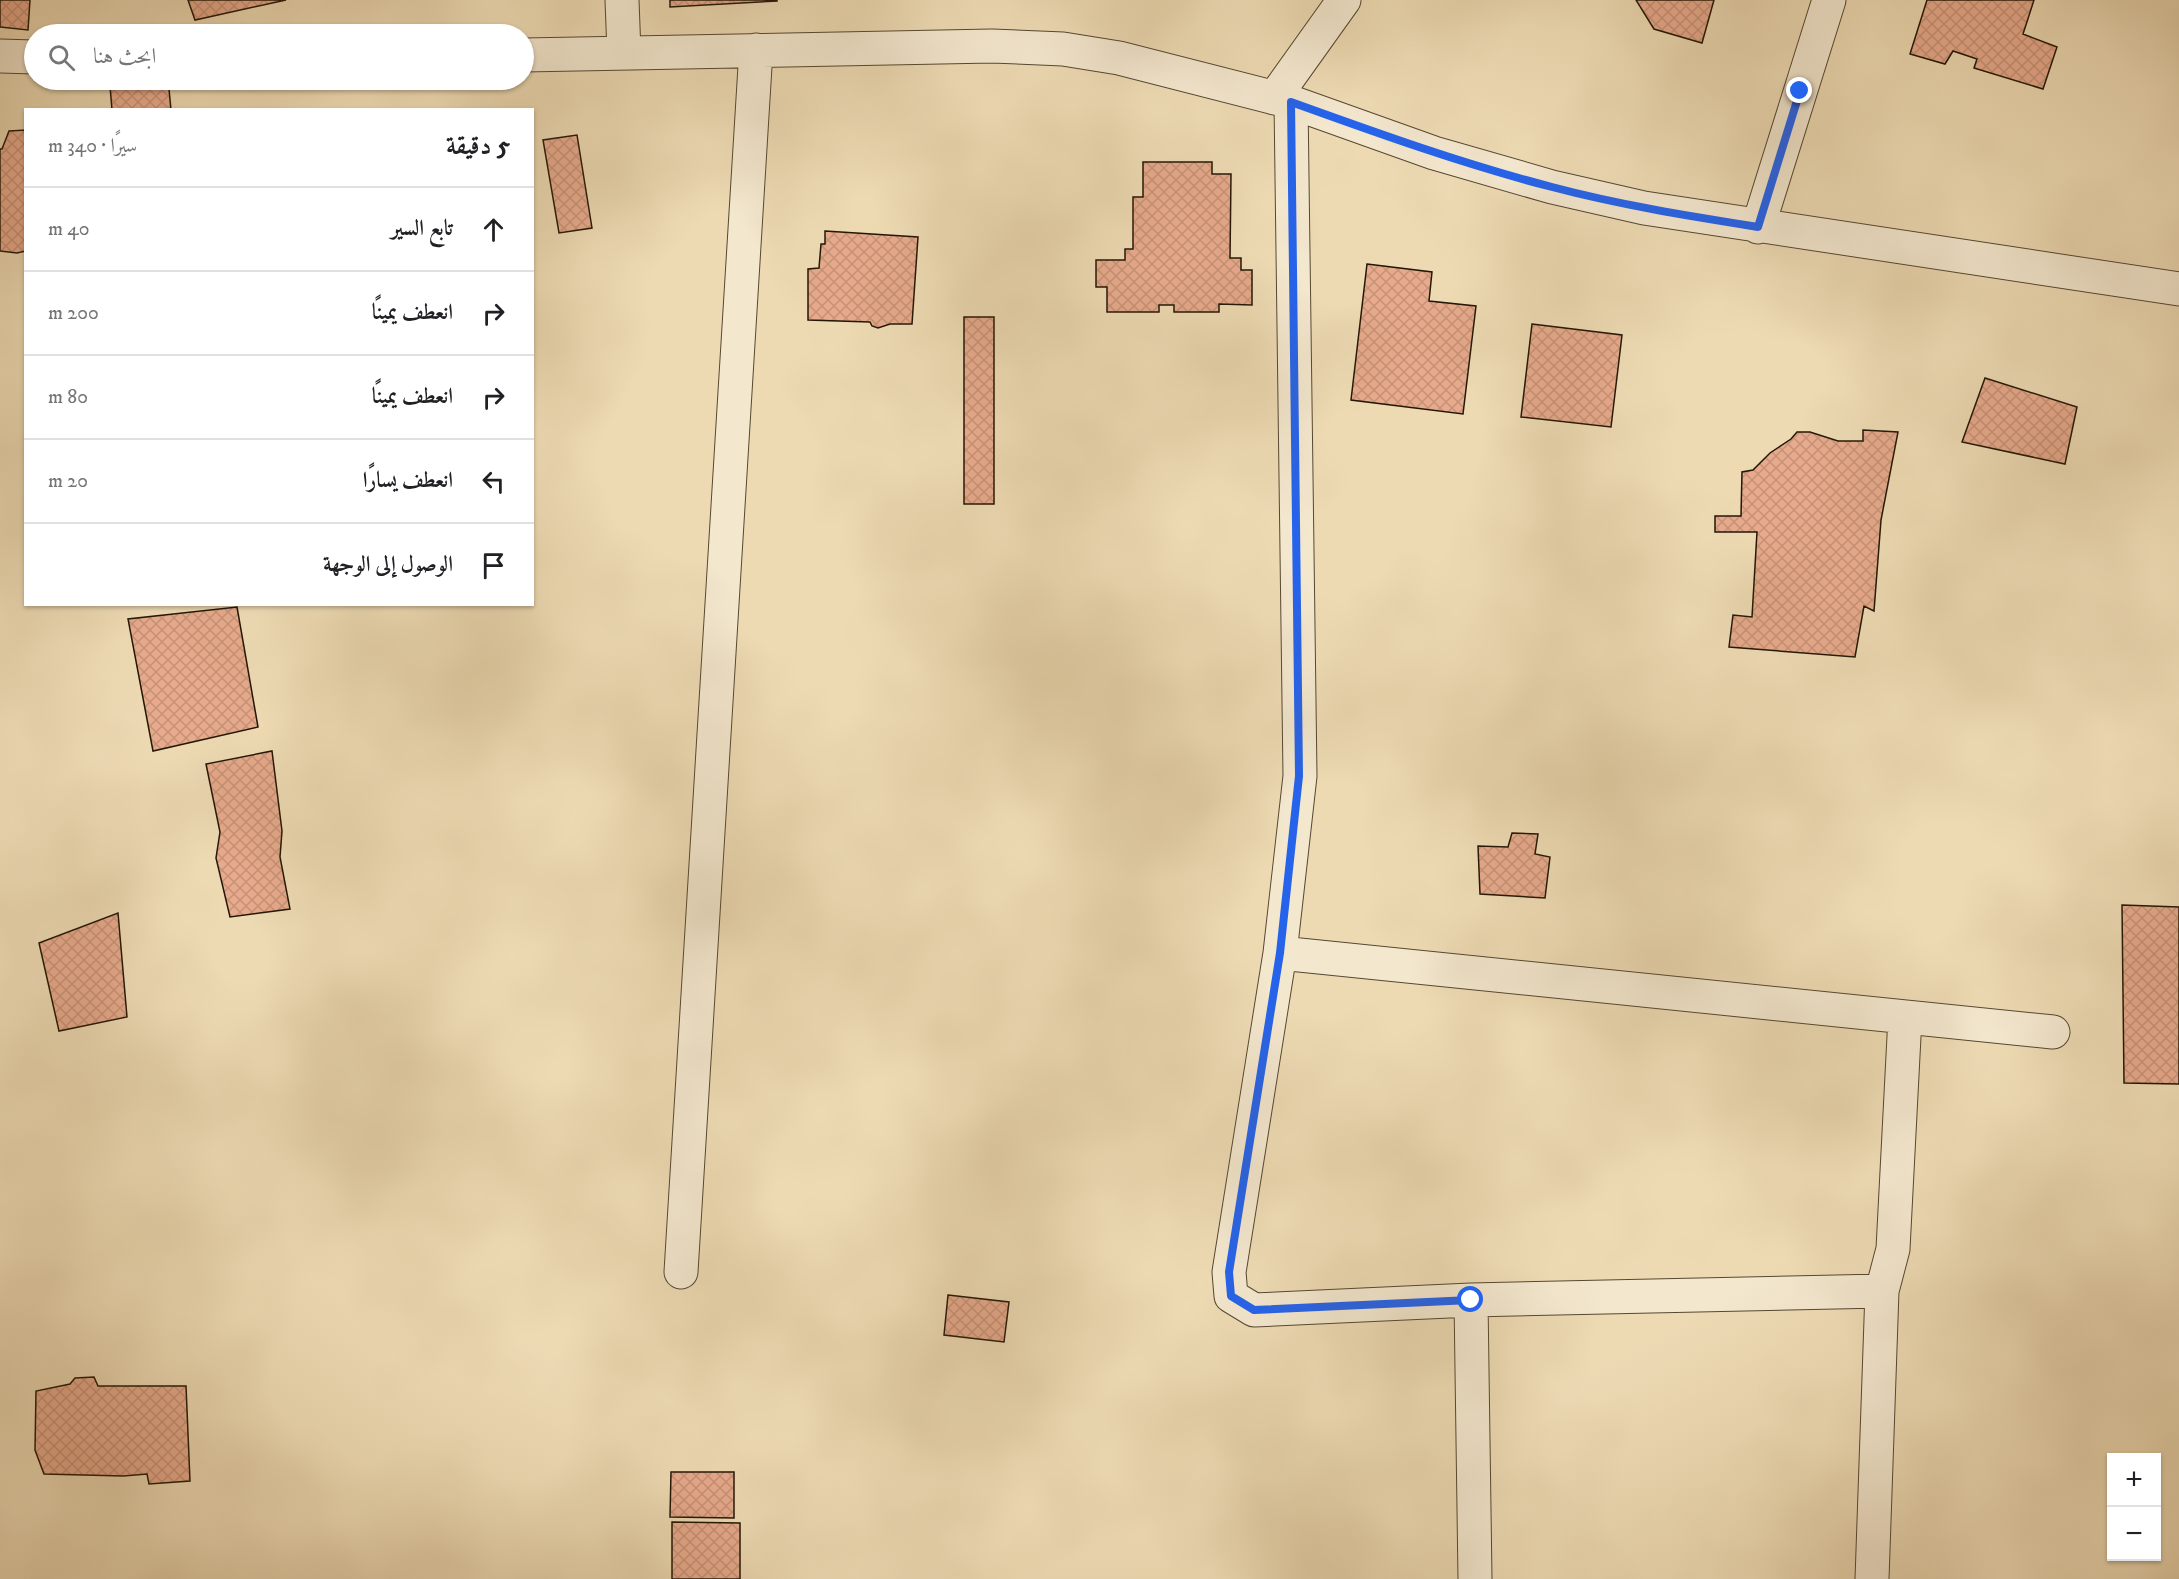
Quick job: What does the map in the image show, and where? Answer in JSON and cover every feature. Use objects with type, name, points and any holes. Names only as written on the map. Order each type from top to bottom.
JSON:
[{"type":"street","points":[[622,0],[624,53]]},
{"type":"street","points":[[1344,0],[1282,100],[1299,776],[1280,953],[1229,1272],[1231,1296],[1254,1310],[1471,1300],[1882,1291]]},
{"type":"street","points":[[1758,227],[1828,0]]},
{"type":"street","points":[[534,55],[992,46],[1063,49],[1119,58],[1282,100],[1434,153],[1552,187],[1644,208],[2179,289]]},
{"type":"street","points":[[681,1272],[756,50]]},
{"type":"street","points":[[0,56],[24,57]]},
{"type":"street","points":[[1280,953],[2053,1032]]},
{"type":"street","points":[[1872,1579],[1882,1291],[1893,1249],[1905,1017]]},
{"type":"street","points":[[1471,1300],[1475,1579]]},
{"type":"building","points":[[0,0],[30,0],[28,24],[24,24],[24,30],[0,27]]},
{"type":"building","points":[[188,0],[286,0],[195,20]]},
{"type":"building","points":[[670,0],[777,0],[777,1],[670,7]]},
{"type":"building","points":[[1636,0],[1714,0],[1702,43],[1654,29]]},
{"type":"building","points":[[1927,0],[2034,0],[2023,34],[2057,47],[2043,89],[1974,68],[1977,59],[1953,51],[1945,64],[1910,54]]},
{"type":"building","points":[[110,90],[169,90],[171,108],[112,108]]},
{"type":"building","points":[[24,130],[24,251],[17,253],[0,251],[0,149],[9,131]]},
{"type":"building","points":[[577,135],[592,228],[559,233],[543,140]]},
{"type":"building","points":[[1143,162],[1212,162],[1212,174],[1231,174],[1230,258],[1241,258],[1241,270],[1252,270],[1252,305],[1219,304],[1219,312],[1174,312],[1174,305],[1159,305],[1159,312],[1107,312],[1107,287],[1096,287],[1096,260],[1125,260],[1125,249],[1133,249],[1133,197],[1143,197]]},
{"type":"building","points":[[825,231],[918,237],[912,324],[890,324],[878,328],[872,326],[870,322],[808,320],[808,269],[819,268],[821,244],[825,244]]},
{"type":"building","points":[[1367,264],[1432,272],[1429,301],[1476,306],[1463,414],[1351,400]]},
{"type":"building","points":[[964,317],[994,317],[994,504],[964,504]]},
{"type":"building","points":[[1532,324],[1622,335],[1611,427],[1521,417]]},
{"type":"building","points":[[1985,378],[2077,407],[2065,464],[1962,442]]},
{"type":"building","points":[[1863,430],[1898,432],[1881,520],[1874,611],[1864,606],[1855,657],[1729,647],[1733,615],[1752,617],[1757,532],[1715,532],[1715,516],[1741,516],[1742,472],[1753,470],[1797,432],[1810,432],[1838,441],[1863,441]]},
{"type":"building","points":[[237,607],[258,727],[153,751],[128,619]]},
{"type":"building","points":[[272,751],[282,831],[280,857],[290,909],[230,917],[216,858],[220,832],[206,764]]},
{"type":"building","points":[[1512,833],[1538,834],[1535,854],[1550,857],[1545,898],[1480,894],[1478,846],[1508,847]]},
{"type":"building","points":[[2122,905],[2179,907],[2179,1084],[2124,1083]]},
{"type":"building","points":[[118,913],[127,1017],[59,1031],[39,943]]},
{"type":"building","points":[[948,1295],[1009,1302],[1004,1342],[944,1335]]},
{"type":"building","points":[[94,1377],[98,1386],[186,1386],[190,1481],[149,1484],[147,1474],[123,1476],[44,1474],[35,1450],[36,1391],[70,1384],[75,1378]]},
{"type":"building","points":[[671,1472],[734,1472],[734,1518],[670,1517]]},
{"type":"building","points":[[672,1522],[740,1523],[740,1579],[672,1579]]},
{"type":"route","points":[[1471,1300],[1254,1310],[1231,1296],[1229,1272],[1280,953],[1299,776],[1291,102],[1434,153],[1552,187],[1644,208],[1758,227],[1800,91]]}]
